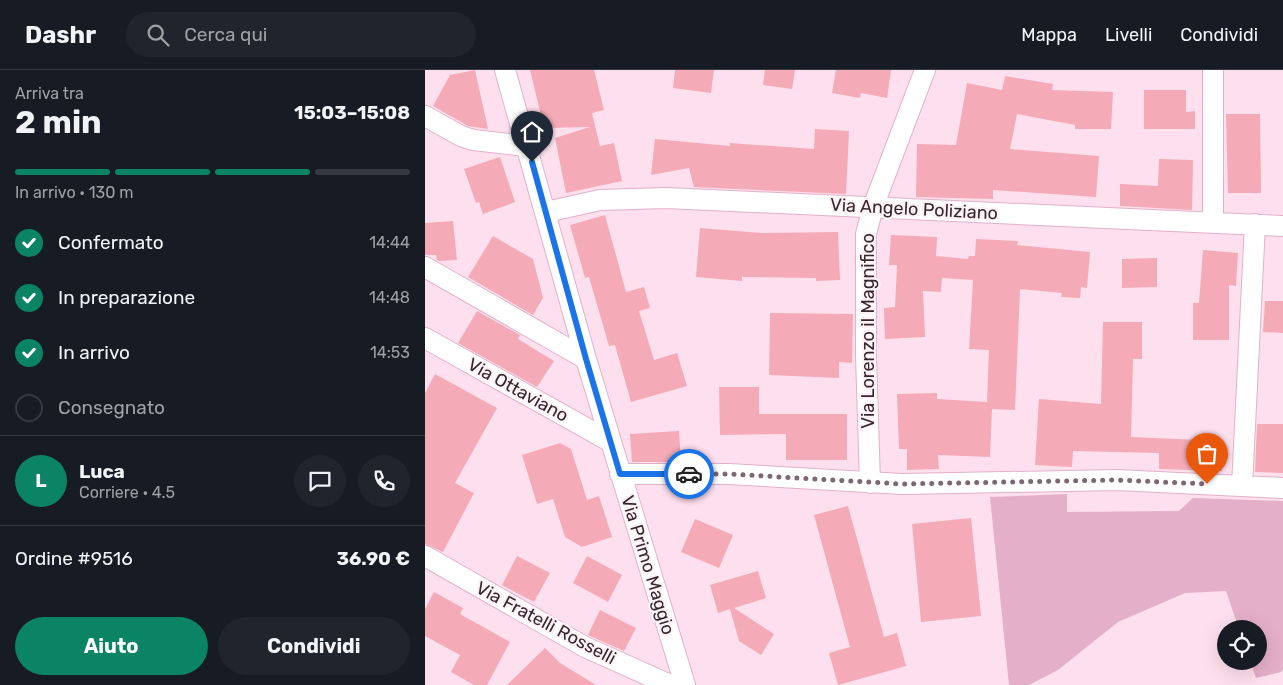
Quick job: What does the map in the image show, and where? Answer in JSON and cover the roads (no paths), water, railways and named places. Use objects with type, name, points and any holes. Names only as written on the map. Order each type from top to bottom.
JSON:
[{"type":"street","name":"Via Primo Maggio","points":[[505,70],[586,359],[685,685]]},
{"type":"street","name":"Via Lorenzo il Magnifico","points":[[870,483],[865,282],[866,234],[873,207],[925,70]]},
{"type":"street","points":[[1213,70],[1213,222]]},
{"type":"street","points":[[425,116],[461,136],[473,140],[527,146]]},
{"type":"street","name":"Via Angelo Poliziano","points":[[546,212],[594,201],[666,198],[1283,226]]},
{"type":"street","points":[[1243,486],[1255,224]]},
{"type":"street","points":[[425,267],[586,359]]},
{"type":"street","name":"Via Ottaviano","points":[[425,338],[611,442]]},
{"type":"street","points":[[620,474],[729,474],[870,483],[919,484],[1117,480],[1283,488]]},
{"type":"street","name":"Via Fratelli Rosselli","points":[[425,556],[585,647],[670,685]]}]
